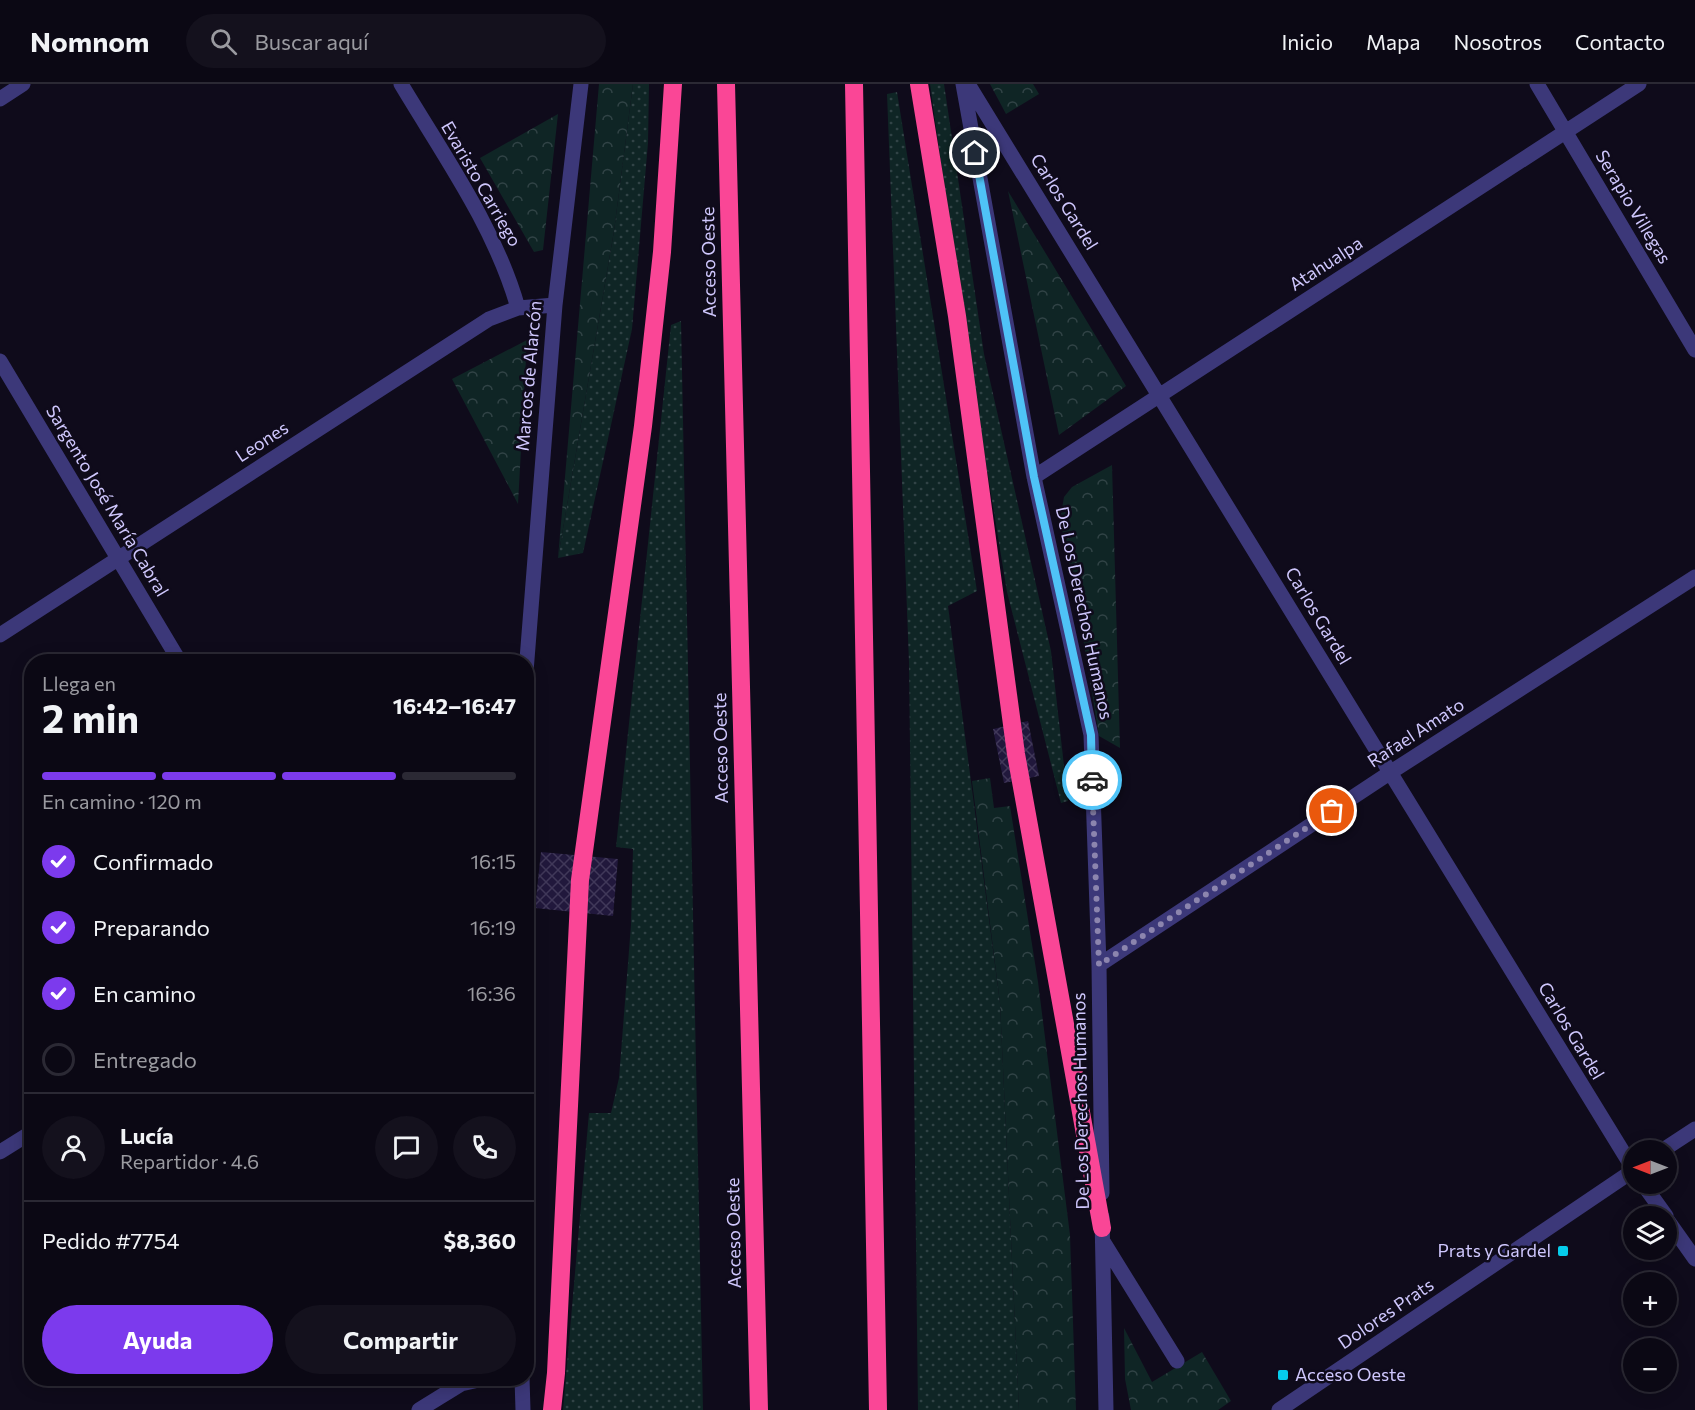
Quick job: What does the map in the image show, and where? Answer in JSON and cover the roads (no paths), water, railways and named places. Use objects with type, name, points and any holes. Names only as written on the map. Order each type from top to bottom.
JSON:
[{"type":"highway","points":[[552,1410],[556,1373],[580,880],[644,415],[662,252],[673,84]]},
{"type":"highway","name":"Acceso Oeste","points":[[726,84],[759,1410]]},
{"type":"highway","points":[[855,84],[878,1410]]},
{"type":"highway","points":[[919,84],[957,316],[1016,754],[1102,1235]]},
{"type":"street","points":[[0,99],[23,84]]},
{"type":"street","name":"Evaristo Carriego","points":[[401,84],[493,240],[507,269],[518,308]]},
{"type":"street","name":"Marcos de Alarcón","points":[[527,654],[555,305],[581,84]]},
{"type":"street","name":"De Los Derechos Humanos","points":[[963,84],[1034,477],[1091,735],[1099,965],[1102,1235],[1107,1410]]},
{"type":"street","name":"Carlos Gardel","points":[[968,84],[1623,1154]]},
{"type":"street","name":"Serapio Villegas","points":[[1537,84],[1695,350]]},
{"type":"street","name":"Atahualpa","points":[[1034,477],[1639,84]]},
{"type":"street","name":"Leones","points":[[0,635],[489,320],[518,308],[555,305]]},
{"type":"street","name":"Sargento José María Cabral","points":[[0,361],[175,654]]},
{"type":"street","name":"Rafael Amato","points":[[1099,965],[1391,772],[1695,577]]},
{"type":"street","points":[[1677,1141],[1695,1129]]},
{"type":"street","points":[[0,1152],[24,1137]]},
{"type":"street","name":"Dolores Prats","points":[[1280,1410],[1623,1177]]},
{"type":"street","points":[[1677,1233],[1695,1259]]},
{"type":"street","points":[[1102,1235],[1177,1361]]},
{"type":"street","points":[[419,1410],[456,1386]]},
{"type":"street","points":[[522,1386],[523,1410]]},
{"type":"place","name":"Prats y Gardel","points":[[1563,1251]]},
{"type":"place","name":"Acceso Oeste","points":[[1283,1375]]}]
